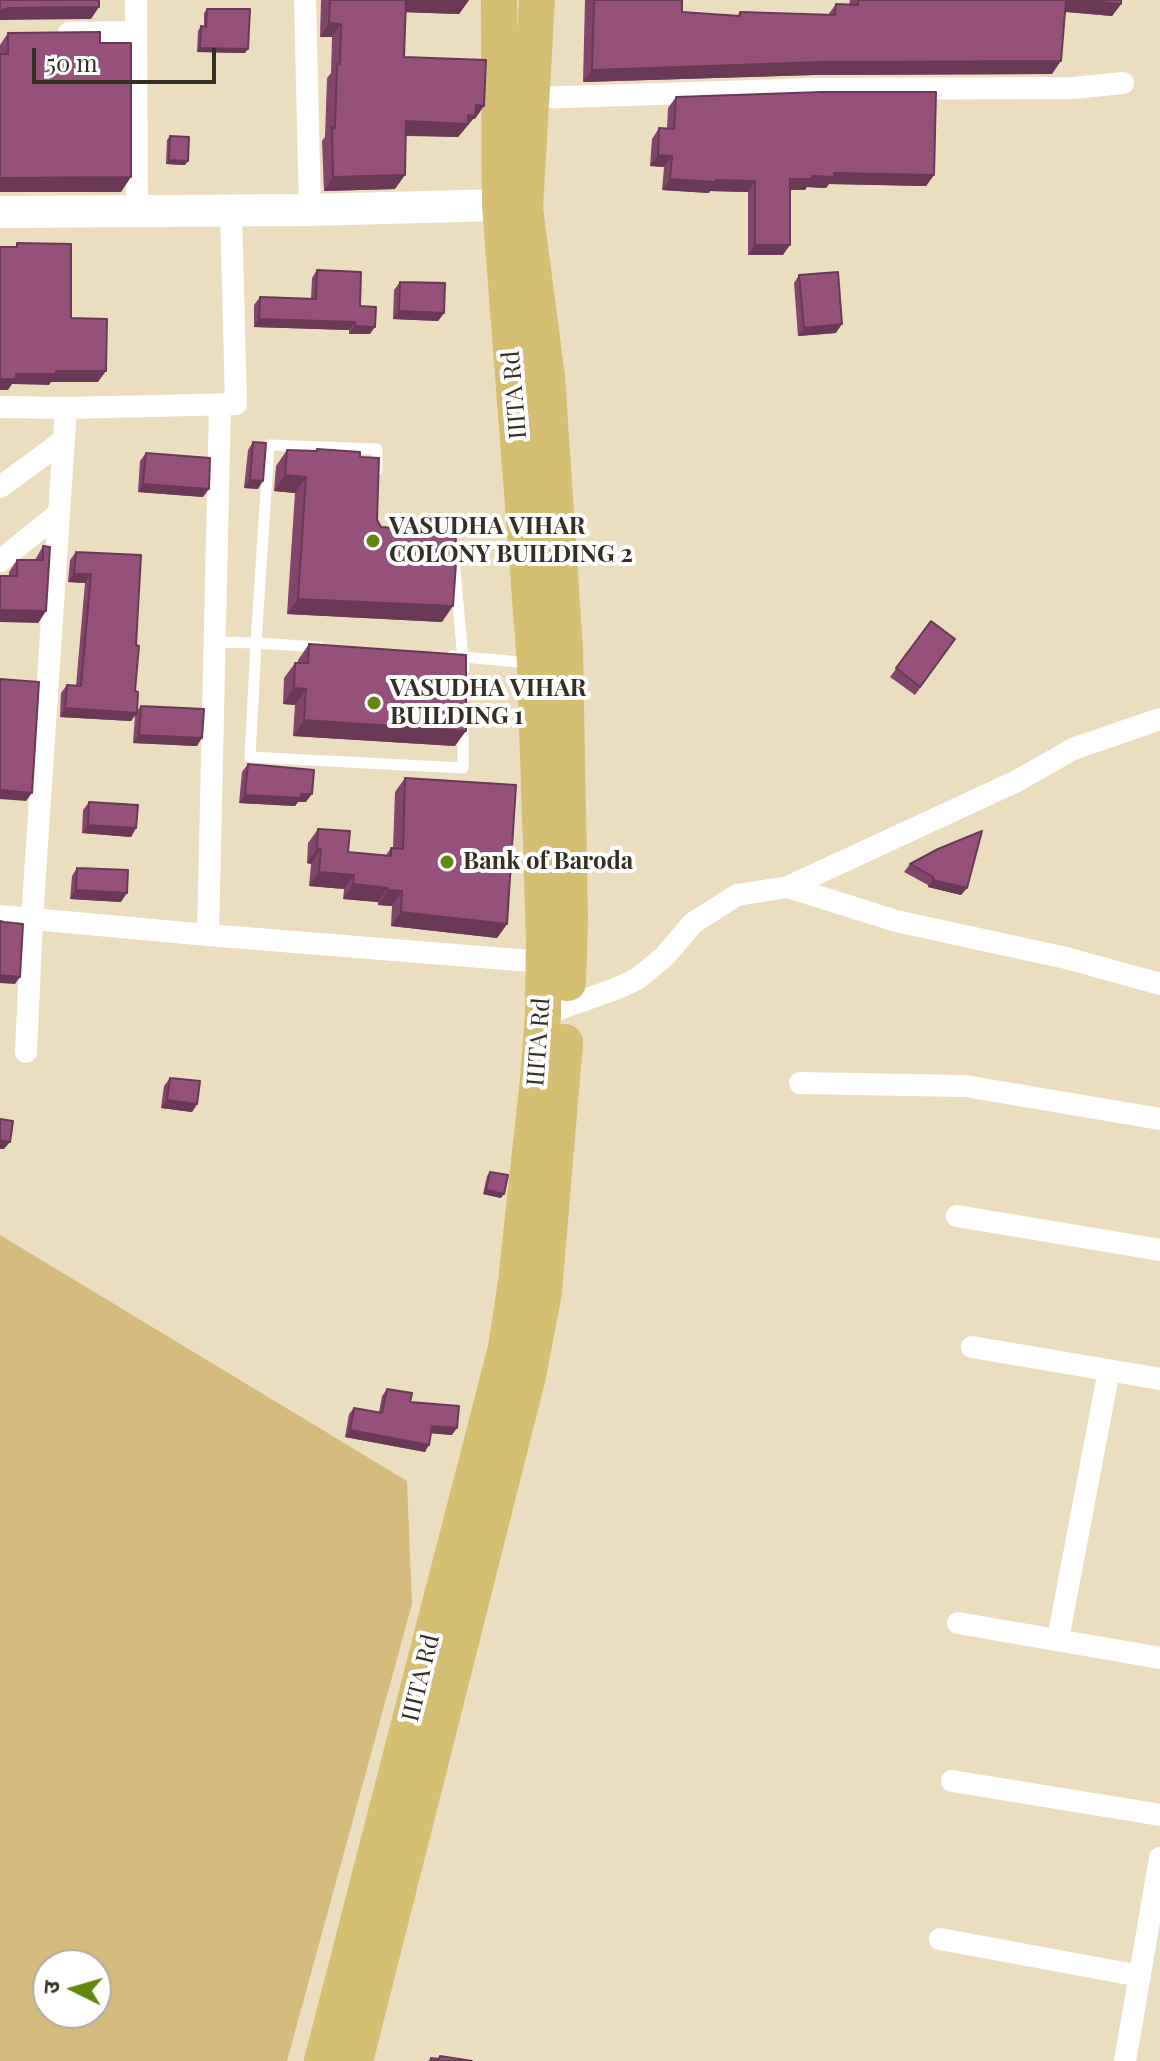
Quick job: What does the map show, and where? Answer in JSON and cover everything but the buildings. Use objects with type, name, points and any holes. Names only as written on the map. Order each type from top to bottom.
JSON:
[{"type":"main road","name":"IIITA Rd","points":[[322,2061],[507,1402],[544,1292],[562,1099],[555,1010],[543,962],[535,663],[513,207],[499,0]]},
{"type":"main road","name":"IIITA Rd","points":[[537,0],[532,98],[513,207],[547,377],[565,650],[570,920],[555,1010]]},
{"type":"main road","name":"IIITA Rd","points":[[355,2061],[507,1402]]},
{"type":"street","points":[[136,0],[137,211]]},
{"type":"street","points":[[305,0],[310,210]]},
{"type":"street","points":[[45,33],[136,32]]},
{"type":"street","points":[[532,98],[814,89],[1073,88],[1123,83]]},
{"type":"street","points":[[0,212],[513,207]]},
{"type":"street","points":[[0,407],[236,404],[231,211]]},
{"type":"street","points":[[208,935],[220,404]]},
{"type":"street","points":[[26,1052],[66,408]]},
{"type":"street","points":[[0,487],[63,441]]},
{"type":"street","points":[[0,561],[58,514]]},
{"type":"street","points":[[555,1010],[637,979],[664,957],[693,923],[737,895],[788,887],[1017,781],[1073,749],[1160,719]]},
{"type":"street","points":[[788,887],[896,921],[1066,958],[1160,984]]},
{"type":"street","points":[[0,916],[543,962]]},
{"type":"street","points":[[800,1083],[965,1086],[1160,1119]]},
{"type":"street","points":[[957,1216],[1160,1250]]},
{"type":"street","points":[[972,1347],[1160,1379]]},
{"type":"street","points":[[1058,1639],[1109,1370]]},
{"type":"street","points":[[958,1623],[1160,1658]]},
{"type":"street","points":[[952,1781],[1160,1815]]},
{"type":"street","points":[[1125,2061],[1160,1858]]},
{"type":"street","points":[[940,1939],[1140,1976]]},
{"type":"lane","points":[[376,478],[377,449],[269,445],[250,757],[463,768],[463,704]]},
{"type":"lane","points":[[452,541],[464,657],[464,689]]},
{"type":"lane","points":[[215,642],[331,648]]},
{"type":"lane","points":[[434,655],[535,663]]},
{"type":"shaded area","points":[[0,1235],[407,1481],[412,1604],[287,2061],[0,2061]]},
{"type":"place","name":"VASUDHA VIHAR COLONY BUILDING 2","points":[[373,541]]},
{"type":"place","name":"VASUDHA VIHAR BUILDING 1","points":[[374,703]]},
{"type":"place","name":"Bank of Baroda","points":[[447,862]]}]
